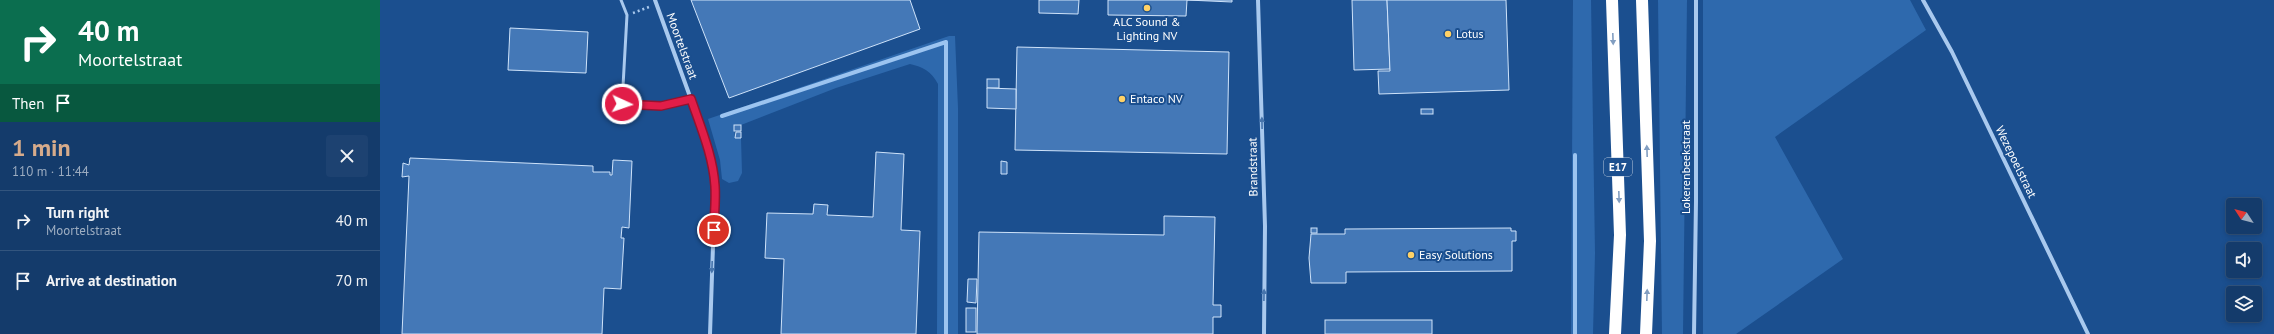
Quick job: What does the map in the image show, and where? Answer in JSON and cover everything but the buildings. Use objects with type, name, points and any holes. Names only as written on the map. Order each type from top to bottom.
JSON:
[{"type":"highway","name":"E17","points":[[1612,0],[1620,235],[1615,334]]},
{"type":"highway","name":"E17","points":[[1642,0],[1650,241],[1646,334]]},
{"type":"street","name":"Brandstraat","points":[[1258,0],[1265,226],[1264,334]]},
{"type":"street","name":"Lokerenbeekstraat","points":[[1694,334],[1696,201],[1696,0]]},
{"type":"street","name":"Wezepoelstraat","points":[[1923,0],[1952,52],[2088,334]]},
{"type":"street","name":"Moortelstraat","points":[[656,2],[709,149],[715,187],[710,334]]},
{"type":"lane","points":[[621,0],[627,15],[622,104],[661,106],[691,99]]},
{"type":"path","points":[[627,15],[656,2]]},
{"type":"shaded area","points":[[1573,0],[1591,0],[1595,253],[1593,334],[1571,334]]},
{"type":"shaded area","points":[[1658,0],[1687,0],[1683,334],[1662,334]]},
{"type":"shaded area","points":[[1703,0],[1910,0],[1926,30],[1775,137],[1843,259],[1736,334],[1703,334]]},
{"type":"shaded area","points":[[949,36],[955,36],[958,108],[958,334],[937,334],[938,84],[929,73],[923,68],[910,64],[836,88],[741,125],[734,125],[735,138],[741,138],[742,173],[738,181],[729,183],[722,179],[720,160],[708,119]]},
{"type":"waterway","points":[[722,116],[946,42],[946,334]]},
{"type":"waterway","points":[[1575,155],[1575,334]]},
{"type":"place","name":"ALC Sound & Lighting NV","points":[[1147,8]]},
{"type":"place","name":"Lotus","points":[[1448,34]]},
{"type":"place","name":"Entaco NV","points":[[1122,99]]},
{"type":"place","name":"Easy Solutions","points":[[1411,255]]},
{"type":"route","points":[[622,104],[661,106],[691,99],[709,149],[715,187],[714,230]]}]
